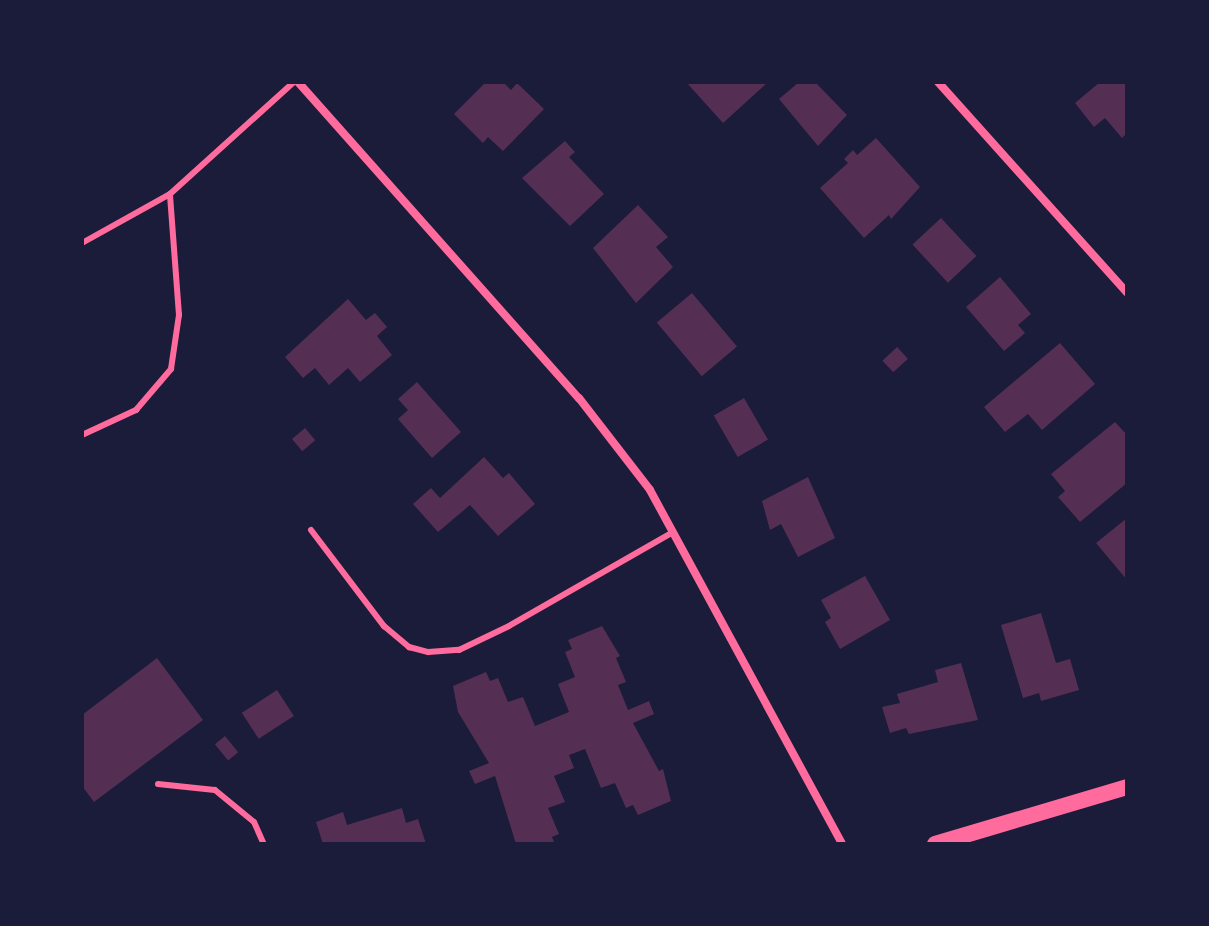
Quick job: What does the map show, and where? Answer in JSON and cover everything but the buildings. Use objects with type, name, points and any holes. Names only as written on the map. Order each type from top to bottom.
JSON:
[{"type":"main road","points":[[935,844],[1127,787]]},
{"type":"street","points":[[296,82],[579,398],[650,490],[842,844]]},
{"type":"street","points":[[938,82],[1127,293]]},
{"type":"lane","points":[[82,243],[170,194],[296,82]]},
{"type":"lane","points":[[82,435],[136,410],[171,369],[179,315],[170,194]]},
{"type":"lane","points":[[311,530],[384,626],[409,647],[428,652],[459,650],[509,626],[673,532]]},
{"type":"lane","points":[[158,784],[215,790],[254,822],[264,844]]}]
